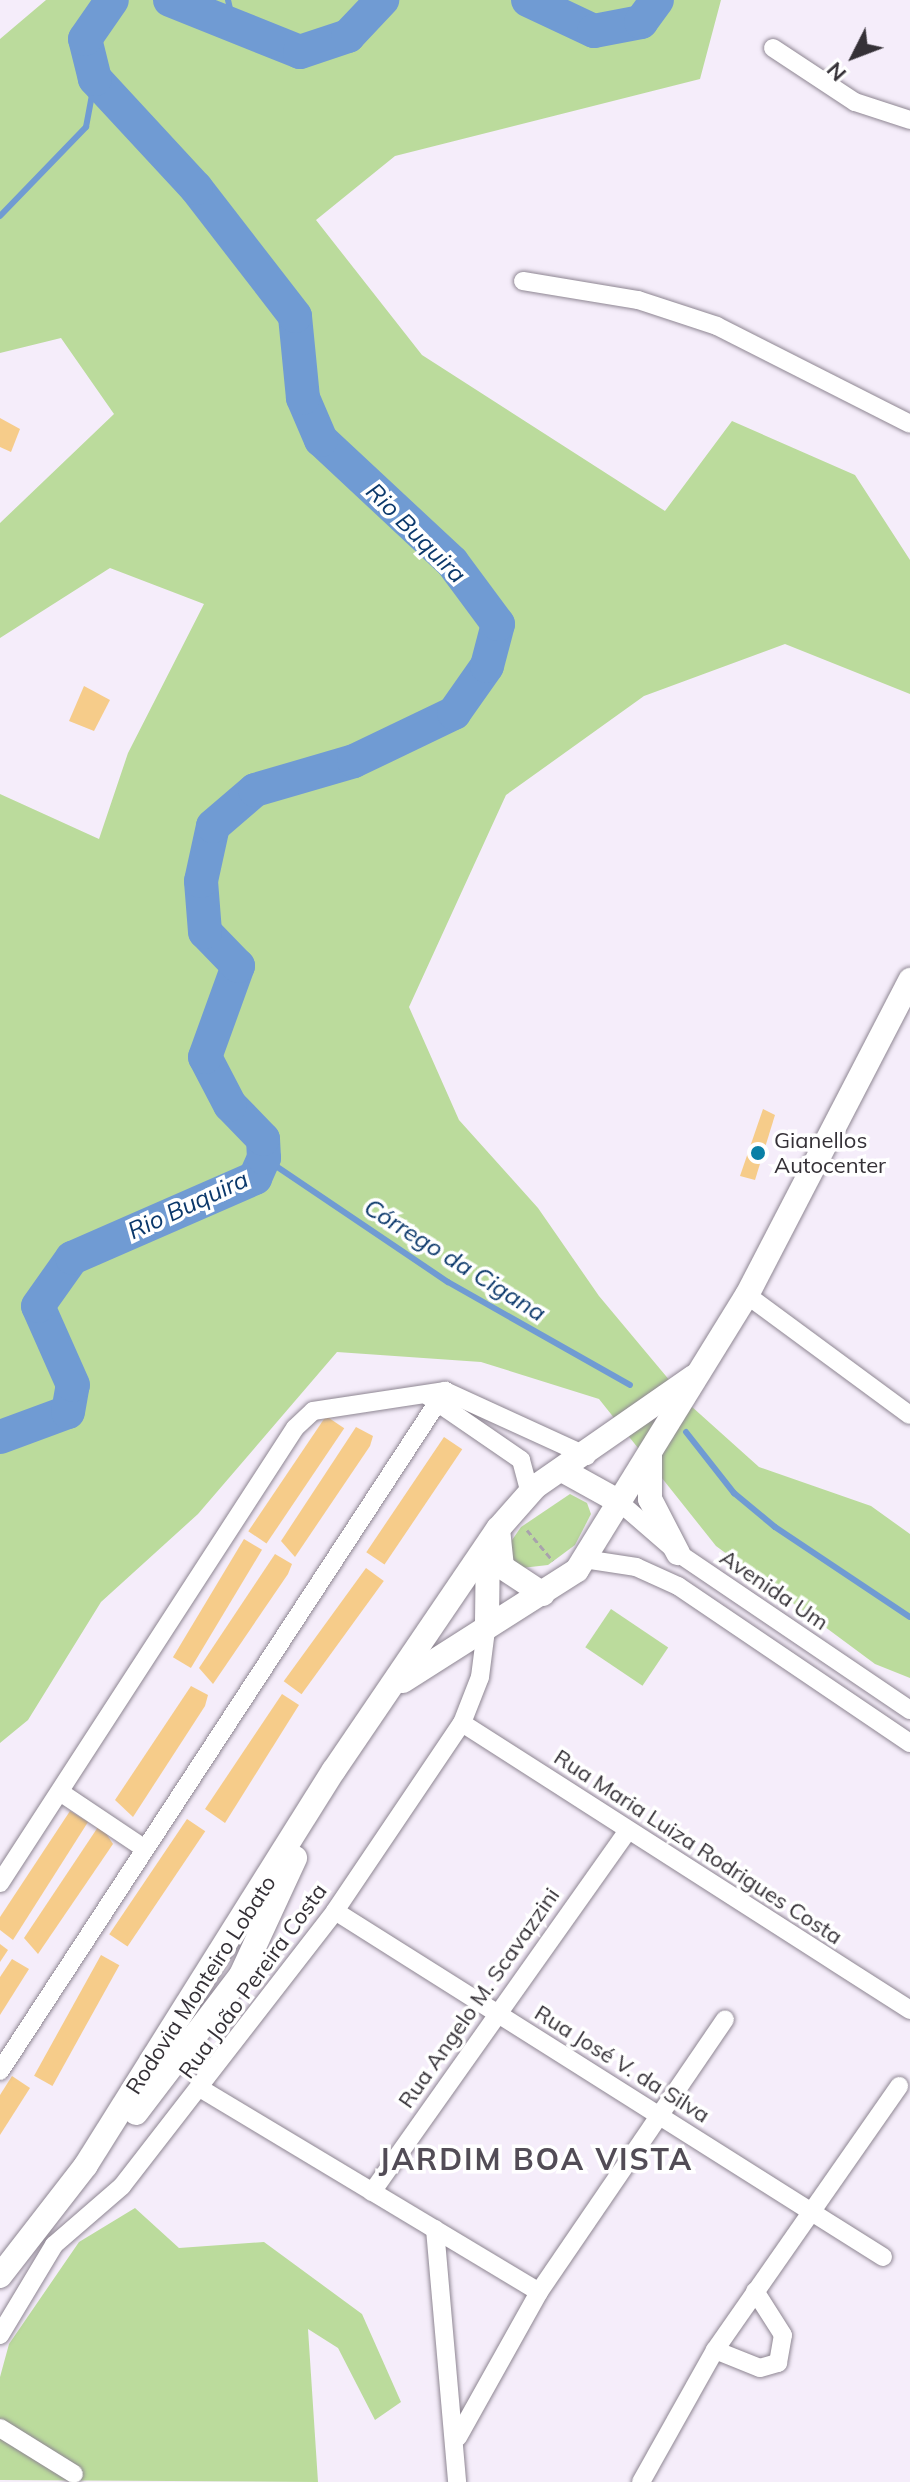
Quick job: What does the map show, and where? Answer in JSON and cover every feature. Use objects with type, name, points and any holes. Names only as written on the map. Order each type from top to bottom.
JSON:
[{"type":"main road","name":"Rodovia Monteiro Lobato","points":[[392,1689],[487,1622],[568,1579],[584,1559],[652,1442],[747,1295],[910,980]]},
{"type":"main road","name":"Rodovia Monteiro Lobato","points":[[0,2276],[44,2239],[86,2165],[316,1803],[499,1528],[530,1493],[587,1456],[693,1377]]},
{"type":"main road","points":[[652,1442],[650,1499],[678,1553]]},
{"type":"main road","points":[[562,1470],[618,1501]]},
{"type":"main road","points":[[499,1528],[502,1567],[543,1594]]},
{"type":"main road","points":[[487,1622],[499,1528]]},
{"type":"street","points":[[773,48],[855,102],[910,120]]},
{"type":"street","points":[[523,281],[638,300],[704,321],[910,424]]},
{"type":"street","points":[[747,1295],[910,1415]]},
{"type":"street","points":[[0,1883],[295,1428],[335,1404],[434,1395],[587,1456]]},
{"type":"street","points":[[434,1395],[521,1460],[530,1493]]},
{"type":"street","points":[[0,2071],[434,1395]]},
{"type":"street","name":"Avenida Um","points":[[618,1501],[678,1553],[910,1710]]},
{"type":"street","points":[[584,1559],[636,1567],[678,1586],[910,1743]]},
{"type":"street","name":"Rua João Pereira Costa","points":[[0,2335],[44,2239],[104,2206],[203,2090],[335,1911],[462,1723],[480,1677],[487,1622]]},
{"type":"street","name":"Rua Maria Luiza Rodrigues Costa","points":[[462,1723],[627,1832],[910,2010]]},
{"type":"street","points":[[60,1792],[145,1849]]},
{"type":"street","name":"Rua Angelo M. Scavazzini","points":[[372,2192],[627,1832]]},
{"type":"street","name":"Rua José V. da Silva","points":[[335,1911],[883,2257]]},
{"type":"street","points":[[458,2437],[539,2292],[725,2019]]},
{"type":"street","points":[[641,2482],[715,2350],[899,2086]]},
{"type":"street","points":[[203,2090],[539,2292]]},
{"type":"street","points":[[435,2229],[458,2437],[457,2482]]},
{"type":"street","points":[[715,2350],[760,2368],[778,2363],[783,2335],[755,2291]]},
{"type":"street","points":[[0,2428],[74,2474]]},
{"type":"path","points":[[499,1528],[568,1579]]},
{"type":"green space","points":[[46,0],[721,0],[700,79],[395,156],[316,220],[422,355],[665,511],[732,421],[855,475],[910,560],[910,694],[785,644],[644,696],[506,795],[409,1007],[459,1120],[538,1208],[599,1296],[691,1406],[759,1467],[871,1506],[910,1534],[910,1678],[875,1664],[716,1546],[599,1399],[481,1362],[337,1352],[198,1514],[101,1602],[28,1720],[0,1743],[0,794],[99,839],[128,753],[204,604],[110,568],[0,638],[0,523],[114,414],[61,338],[0,353],[0,39]]},
{"type":"green space","points":[[570,1494],[587,1503],[591,1514],[575,1545],[548,1565],[513,1569],[510,1543],[521,1527]]},
{"type":"green space","points":[[611,1609],[668,1648],[642,1686],[585,1647]]},
{"type":"green space","points":[[135,2208],[179,2248],[264,2242],[362,2314],[401,2402],[375,2420],[338,2348],[308,2329],[318,2482],[0,2480],[0,2377],[9,2344],[79,2242]]},
{"type":"building","points":[[0,418],[20,429],[11,452],[0,447]]},
{"type":"building","points":[[84,686],[110,700],[94,731],[69,721]]},
{"type":"building","points":[[763,1109],[775,1115],[755,1180],[740,1176]]},
{"type":"building","points":[[326,1416],[344,1428],[267,1544],[248,1531]]},
{"type":"building","points":[[356,1427],[373,1436],[370,1446],[295,1557],[281,1541]]},
{"type":"building","points":[[444,1437],[462,1449],[385,1565],[366,1552]]},
{"type":"building","points":[[244,1539],[262,1550],[191,1668],[173,1657]]},
{"type":"building","points":[[275,1554],[292,1564],[288,1574],[213,1684],[199,1668]]},
{"type":"building","points":[[366,1568],[384,1581],[302,1694],[284,1681]]},
{"type":"building","points":[[191,1686],[208,1695],[205,1706],[133,1817],[115,1800]]},
{"type":"building","points":[[282,1694],[299,1705],[225,1823],[205,1809]]},
{"type":"building","points":[[70,1811],[88,1822],[13,1940],[0,1930],[0,1917]]},
{"type":"building","points":[[187,1819],[205,1831],[128,1947],[109,1934]]},
{"type":"building","points":[[100,1824],[113,1844],[38,1954],[24,1938]]},
{"type":"building","points":[[0,1944],[8,1950],[0,1962]]},
{"type":"building","points":[[101,1955],[119,1965],[52,2086],[34,2076]]},
{"type":"building","points":[[12,1959],[29,1969],[0,2015],[0,1977]]},
{"type":"building","points":[[12,2076],[30,2088],[0,2135],[0,2095]]},
{"type":"waterway","name":"Rio Buquira","points":[[0,1437],[68,1412],[73,1385],[38,1306],[72,1258],[255,1178],[264,1158],[263,1139],[230,1105],[205,1057],[238,966],[205,932],[201,881],[213,826],[255,790],[354,761],[454,713],[487,666],[498,624],[452,562],[321,440],[303,398],[295,316],[196,188],[95,79],[85,39],[112,0]]},
{"type":"waterway","name":"Rio Buquira","points":[[170,0],[300,52],[348,36],[382,0]]},
{"type":"waterway","points":[[228,0],[234,26]]},
{"type":"waterway","name":"Rio Buquira","points":[[528,0],[594,31],[641,22],[657,0]]},
{"type":"waterway","points":[[0,216],[86,127],[95,79]]},
{"type":"waterway","name":"Córrego da Cigana","points":[[264,1158],[448,1282],[630,1385]]},
{"type":"waterway","name":"Córrego da Cigana","points":[[686,1432],[734,1493],[775,1527],[910,1617]]},
{"type":"place","name":"Gianellos Autocenter","points":[[758,1153]]},
{"type":"district","name":"JARDIM BOA VISTA","points":[[536,2159]]}]
